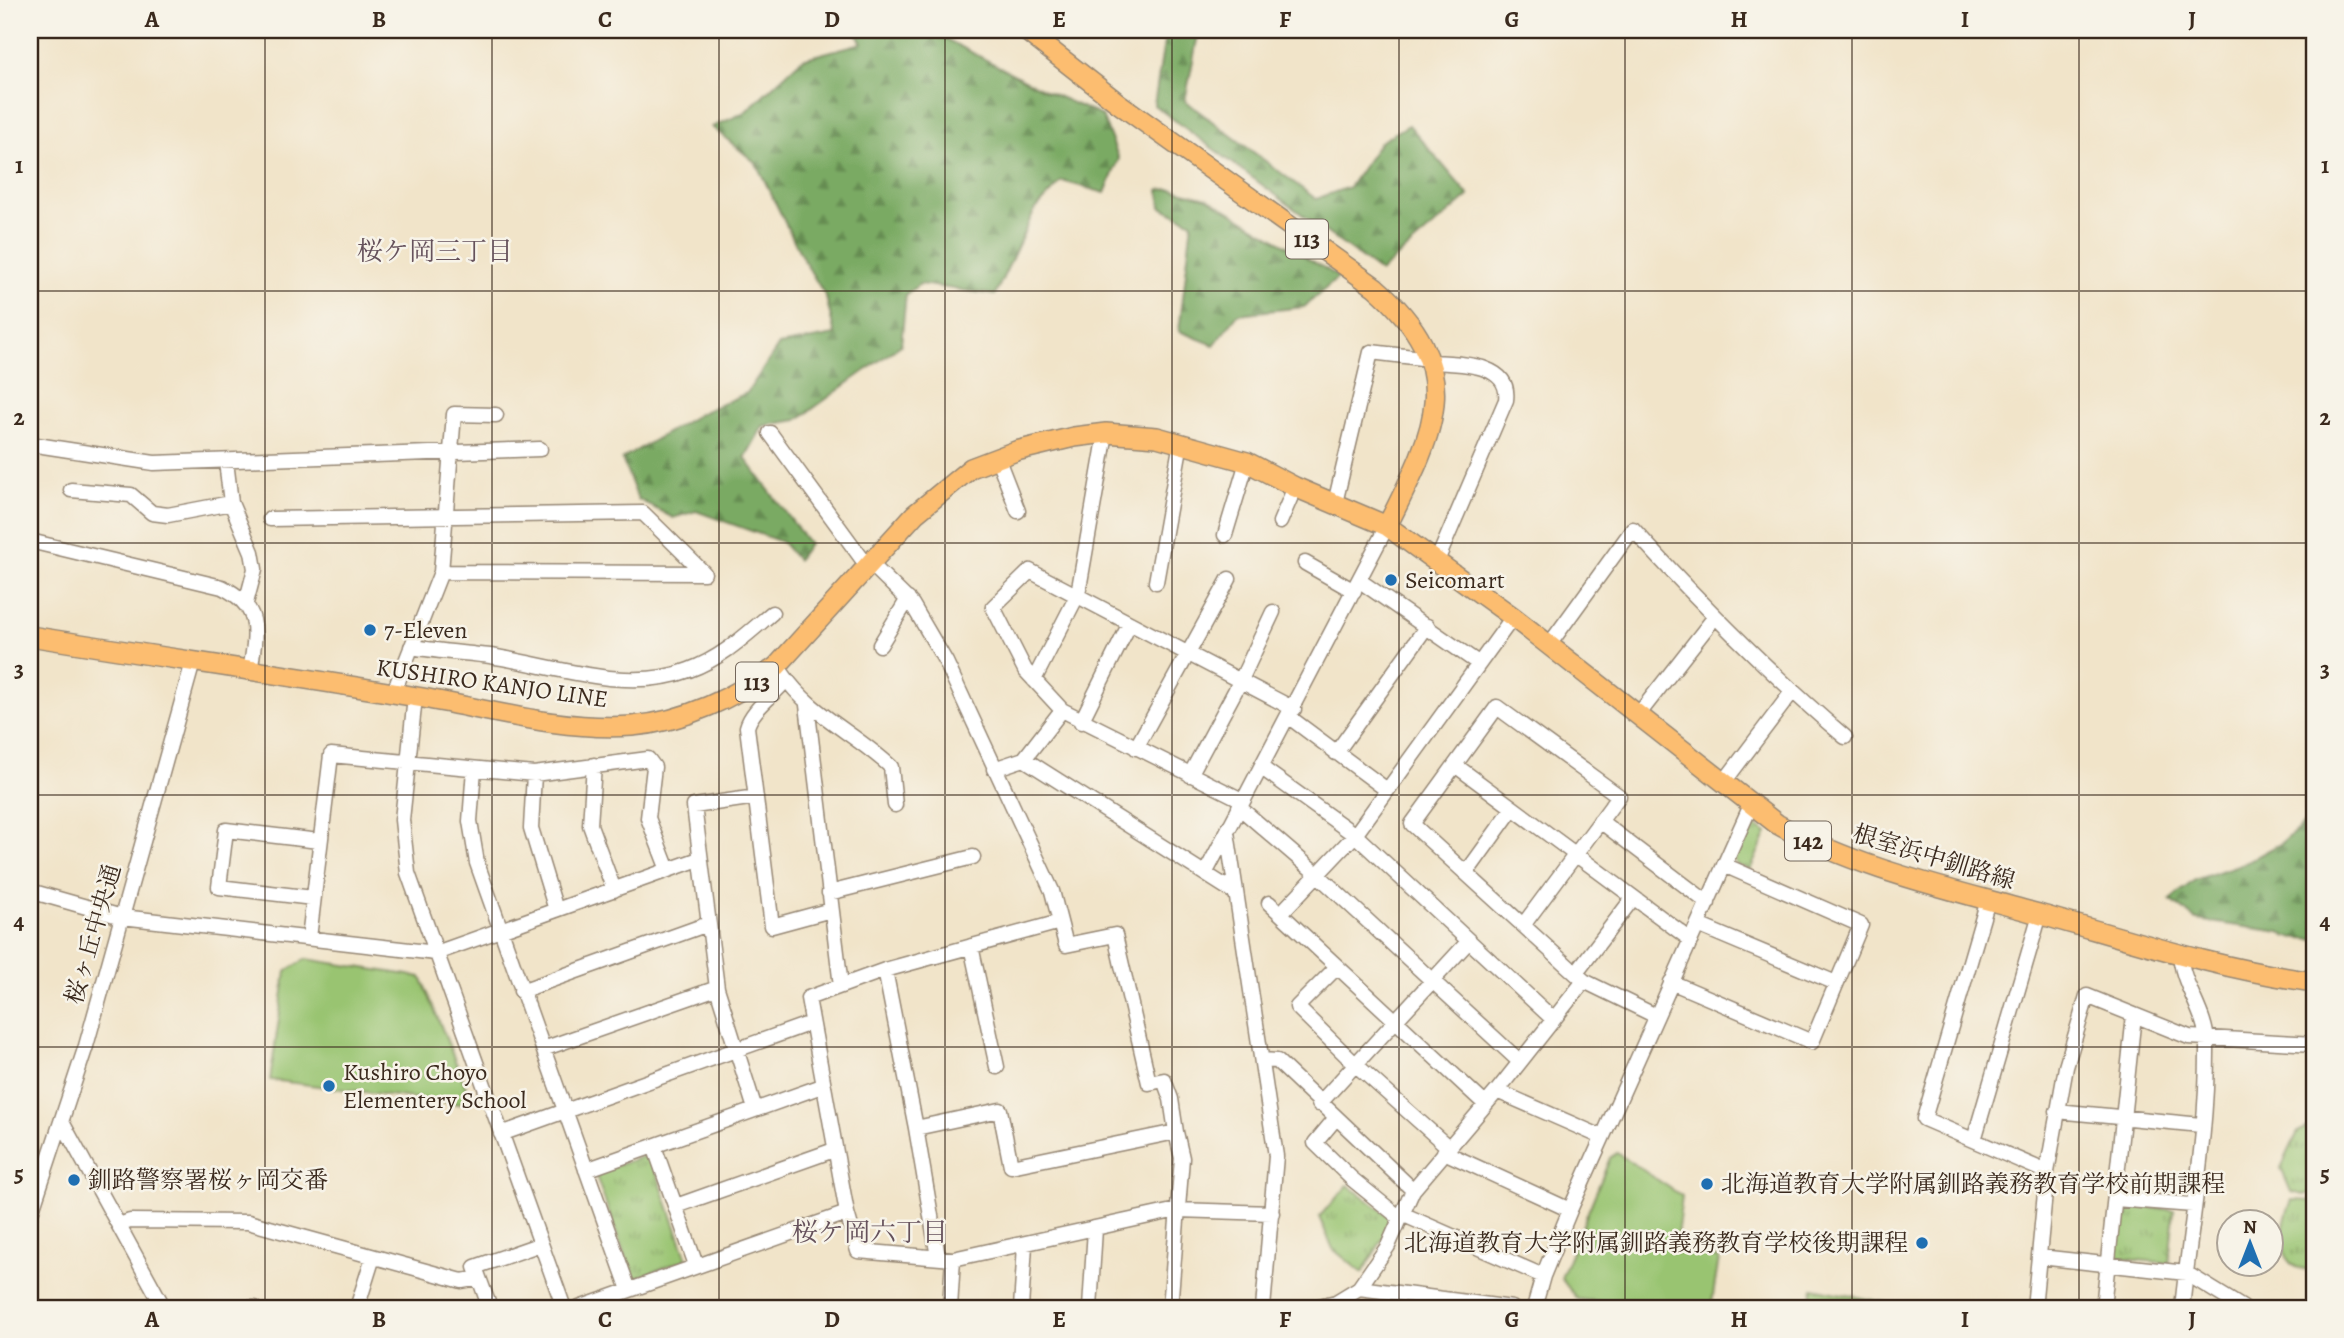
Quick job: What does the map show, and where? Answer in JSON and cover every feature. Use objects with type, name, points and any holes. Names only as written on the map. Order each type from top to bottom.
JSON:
[{"type":"main road","name":"113","points":[[1025,30],[1088,82],[1375,287],[1401,310],[1422,340],[1431,360],[1435,398],[1430,433],[1388,526]]},
{"type":"main road","name":"KUSHIRO KANJO LINE","points":[[30,636],[415,697],[558,723],[632,726],[663,721],[713,705],[757,681],[782,673],[869,565],[915,514],[971,468],[997,457],[1074,437],[1106,433],[1157,437],[1247,462],[1388,526]]},
{"type":"main road","name":"根室浜中釧路線","points":[[1388,526],[1513,617],[1751,805],[1777,824],[1828,851],[1887,872],[2180,952],[2280,978],[2314,982]]},
{"type":"street","points":[[1335,503],[1371,352],[1463,364],[1490,371],[1504,380],[1506,400],[1437,561]]},
{"type":"street","points":[[393,694],[441,572],[454,414],[496,415]]},
{"type":"street","points":[[770,433],[869,565],[908,599],[952,674],[1052,891],[1066,945],[1115,935],[1149,1083],[1164,1080],[1171,1099],[1182,1158],[1170,1308]]},
{"type":"street","points":[[1034,680],[1078,594],[1106,433]]},
{"type":"street","points":[[1156,582],[1181,442]]},
{"type":"street","points":[[30,444],[154,463],[540,449]]},
{"type":"street","points":[[997,457],[1018,511]]},
{"type":"street","points":[[226,461],[231,503],[252,552],[255,569],[246,603]]},
{"type":"street","points":[[1225,535],[1247,462]]},
{"type":"street","points":[[1280,522],[1295,486]]},
{"type":"street","points":[[71,490],[131,495],[152,513],[168,515],[231,503]]},
{"type":"street","points":[[270,519],[643,513],[704,573],[441,572]]},
{"type":"street","points":[[1206,872],[1388,526]]},
{"type":"street","points":[[1549,645],[1633,529],[1714,618],[1792,692],[1845,737]]},
{"type":"street","points":[[30,541],[222,587],[246,603],[253,615],[255,629],[250,672]]},
{"type":"street","points":[[1305,563],[1357,586],[1427,626],[1478,663]]},
{"type":"street","points":[[1387,790],[1336,753],[1292,713],[1241,680],[1030,571],[993,607],[1034,680],[1062,710],[1190,775],[1240,804],[1519,1061]]},
{"type":"street","points":[[1136,748],[1229,579]]},
{"type":"street","points":[[880,645],[908,599]]},
{"type":"street","points":[[1190,775],[1241,680],[1273,612]]},
{"type":"street","points":[[411,646],[460,655],[488,656],[599,677],[664,676],[710,662],[729,650],[772,613]]},
{"type":"street","points":[[1281,914],[1355,835],[1513,617]]},
{"type":"street","points":[[1638,715],[1714,618]]},
{"type":"street","points":[[1081,722],[1130,623]]},
{"type":"street","points":[[1336,753],[1427,626]]},
{"type":"street","name":"桜ヶ丘中央通","points":[[30,1211],[62,1122],[193,662]]},
{"type":"street","points":[[831,910],[772,926],[747,727],[750,716],[771,699],[782,673],[807,705],[867,745],[891,766],[895,805]]},
{"type":"street","points":[[1724,782],[1792,692]]},
{"type":"street","points":[[415,697],[402,820],[406,860],[436,953],[564,1308]]},
{"type":"street","points":[[807,705],[841,986]]},
{"type":"street","points":[[1524,924],[1619,796],[1497,706],[1412,824],[1580,977],[1656,1016]]},
{"type":"street","points":[[994,769],[1024,759],[1062,710]]},
{"type":"street","points":[[309,938],[331,755],[534,774],[648,759],[654,767],[648,818],[668,870]]},
{"type":"street","points":[[1024,759],[1234,892]]},
{"type":"street","points":[[594,765],[590,825],[614,890]]},
{"type":"street","points":[[1455,765],[1691,940]]},
{"type":"street","points":[[1262,768],[1355,835],[1553,1019]]},
{"type":"street","points":[[474,769],[472,831],[477,863],[629,1290]]},
{"type":"street","points":[[534,774],[531,828],[556,910]]},
{"type":"street","points":[[755,1109],[717,988],[694,806],[756,797]]},
{"type":"street","points":[[1534,1308],[1543,1276],[1570,1210],[1751,805]]},
{"type":"street","points":[[1467,872],[1513,808]]},
{"type":"street","points":[[1600,821],[1708,903]]},
{"type":"street","points":[[313,898],[219,887],[226,830],[319,841]]},
{"type":"street","points":[[1227,832],[1276,1156],[1263,1308]]},
{"type":"street","points":[[829,893],[973,857]]},
{"type":"street","points":[[30,891],[122,917],[436,953],[699,859]]},
{"type":"street","points":[[1671,982],[1812,1042],[1861,925],[1724,864]]},
{"type":"street","points":[[1311,1308],[1336,1302],[1359,1288],[1382,1256],[1413,1190],[1497,1091],[1553,1019],[1633,898]]},
{"type":"street","points":[[1988,900],[1924,1119],[2047,1172]]},
{"type":"street","points":[[1269,903],[1485,1104]]},
{"type":"street","points":[[1974,1140],[2040,914]]},
{"type":"street","points":[[1060,922],[885,970],[807,998],[846,1213],[858,1251],[953,1259],[1177,1210],[1272,1213]]},
{"type":"street","points":[[521,991],[708,923]]},
{"type":"street","points":[[1698,925],[1836,983]]},
{"type":"street","points":[[1319,1104],[1468,942]]},
{"type":"street","points":[[971,946],[997,1068]]},
{"type":"street","points":[[2180,952],[2180,970],[2204,1023],[2207,1041],[2202,1125],[2182,1308]]},
{"type":"street","points":[[1336,968],[1297,1007],[1446,1149],[1570,1210]]},
{"type":"street","points":[[885,970],[938,1257]]},
{"type":"street","points":[[543,1049],[717,988]]},
{"type":"street","points":[[2034,1308],[2047,1172],[2057,1111],[2066,1066],[2087,996],[2189,1037],[2207,1041],[2314,1044]]},
{"type":"street","points":[[2103,1308],[2134,1015]]},
{"type":"street","points":[[501,1134],[810,1023]]},
{"type":"street","points":[[1262,1060],[1277,1061],[1319,1104],[1413,1190]]},
{"type":"street","points":[[586,1170],[822,1086]]},
{"type":"street","points":[[1497,1091],[1602,1137]]},
{"type":"street","points":[[916,1128],[1000,1110],[1011,1166],[1176,1132]]},
{"type":"street","points":[[2057,1111],[2202,1125]]},
{"type":"street","points":[[1335,1119],[1315,1143],[1352,1179],[1401,1216],[1543,1276]]},
{"type":"street","points":[[62,1122],[164,1308]]},
{"type":"street","points":[[654,1146],[696,1265]]},
{"type":"street","points":[[676,1206],[834,1150]]},
{"type":"street","points":[[2115,1199],[2193,1205]]},
{"type":"street","points":[[579,1308],[846,1213]]},
{"type":"street","points":[[119,1226],[130,1221],[248,1222],[462,1281],[479,1278]]},
{"type":"street","points":[[1090,1308],[1094,1229]]},
{"type":"street","points":[[490,1308],[475,1267],[541,1244]]},
{"type":"street","points":[[1021,1308],[1025,1245]]},
{"type":"street","points":[[358,1308],[373,1257]]},
{"type":"street","points":[[2040,1257],[2186,1273],[2243,1308]]},
{"type":"street","points":[[950,1308],[953,1259]]},
{"type":"street","points":[[1359,1288],[1512,1308]]},
{"type":"street","points":[[240,1308],[255,1308]]},
{"type":"green space","points":[[854,30],[938,30],[944,38],[1048,92],[1102,116],[1119,159],[1105,193],[1062,181],[1034,211],[995,295],[920,284],[906,294],[901,345],[797,420],[763,426],[745,458],[809,544],[797,560],[782,542],[696,511],[673,518],[638,499],[622,459],[701,413],[747,393],[779,345],[835,335],[826,297],[803,259],[756,163],[712,127],[744,113],[802,59],[862,43]]},
{"type":"green space","points":[[1166,30],[1199,30],[1185,101],[1316,199],[1349,187],[1380,142],[1409,125],[1469,196],[1380,272],[1154,105]]},
{"type":"green space","points":[[1172,189],[1207,198],[1339,277],[1304,307],[1238,314],[1214,345],[1179,331],[1192,222],[1161,207],[1159,190]]},
{"type":"green space","points":[[2314,815],[2314,939],[2287,937],[2280,932],[2197,920],[2170,900],[2195,880],[2247,862],[2282,843]]},
{"type":"green space","points":[[1749,826],[1755,826],[1767,833],[1750,870],[1737,865],[1733,856]]},
{"type":"green space","points":[[306,959],[421,977],[470,1097],[459,1104],[270,1080],[286,971]]},
{"type":"green space","points":[[2309,1126],[2314,1130],[2314,1192],[2304,1195],[2291,1192],[2281,1168],[2298,1132]]},
{"type":"green space","points":[[1617,1153],[1682,1196],[1675,1252],[1719,1258],[1711,1308],[1650,1308],[1577,1299],[1561,1278],[1610,1158]]},
{"type":"green space","points":[[650,1154],[687,1259],[633,1279],[595,1173]]},
{"type":"green space","points":[[1348,1185],[1394,1220],[1362,1273],[1333,1249],[1319,1217]]},
{"type":"green space","points":[[2292,1200],[2314,1201],[2314,1266],[2308,1270],[2296,1267],[2284,1252],[2286,1219]]},
{"type":"green space","points":[[2120,1205],[2174,1210],[2169,1263],[2115,1258]]},
{"type":"green space","points":[[1813,1288],[1911,1308],[1809,1308]]},
{"type":"place","name":"Seicomart","points":[[1391,580]]},
{"type":"place","name":"7-Eleven","points":[[370,630]]},
{"type":"place","name":"Kushiro Choyo Elementery School","points":[[329,1086]]},
{"type":"place","name":"釧路警察署桜ヶ岡交番","points":[[74,1180]]},
{"type":"place","name":"北海道教育大学附属釧路義務教育学校前期課程","points":[[1707,1184]]},
{"type":"place","name":"北海道教育大学附属釧路義務教育学校後期課程","points":[[1922,1243]]},
{"type":"district","name":"桜ケ岡三丁目","points":[[435,251]]},
{"type":"district","name":"桜ケ岡六丁目","points":[[870,1232]]}]
